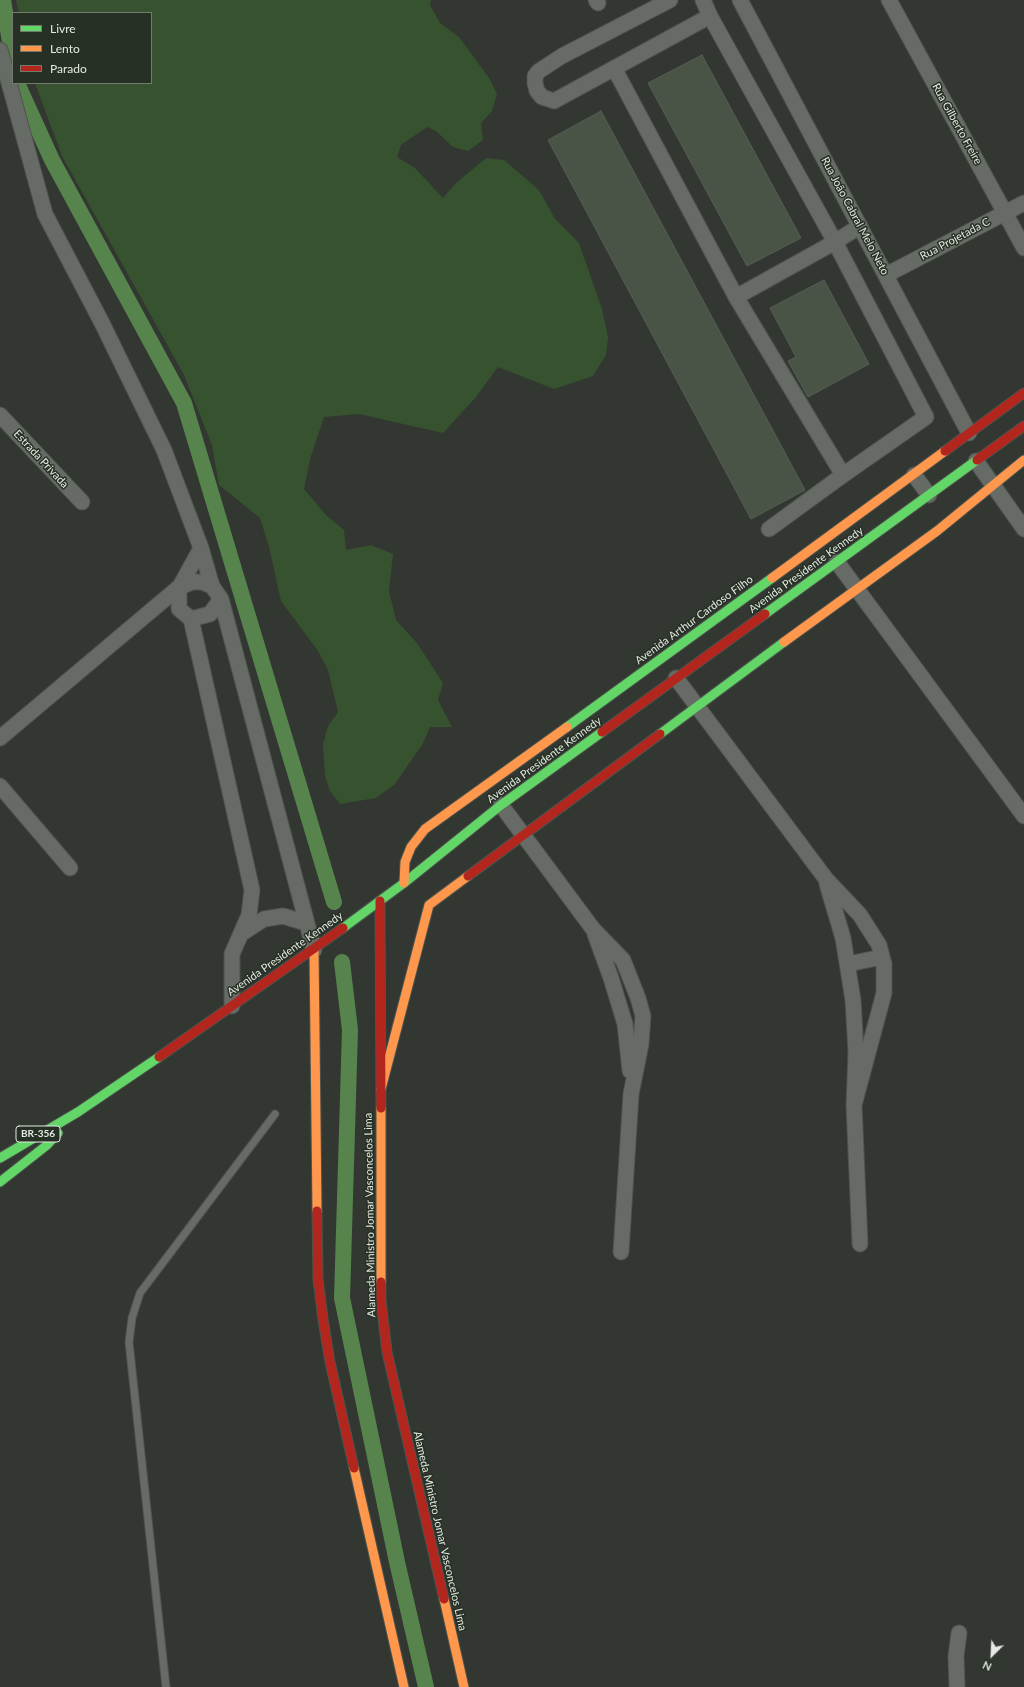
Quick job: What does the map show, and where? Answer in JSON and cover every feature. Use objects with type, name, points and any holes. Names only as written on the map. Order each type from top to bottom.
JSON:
[{"type":"main road","name":"Avenida Arthur Cardoso Filho","points":[[404,883],[405,862],[410,847],[425,828],[914,475],[1024,393]]},
{"type":"main road","name":"Avenida Presidente Kennedy","points":[[0,1158],[78,1112],[314,950],[404,883],[501,805],[1022,428]]},
{"type":"main road","points":[[381,1089],[429,905],[697,706],[937,531],[1024,460]]},
{"type":"main road","name":"Alameda Ministro Jomar Vasconcelos Lima","points":[[380,901],[381,1300],[387,1352],[464,1687]]},
{"type":"main road","points":[[314,950],[318,1279],[330,1362],[404,1687]]},
{"type":"main road","name":"Avenida Presidente Kennedy","points":[[0,1182],[47,1145],[78,1112]]},
{"type":"street","points":[[670,0],[562,56],[539,71],[536,76],[535,83],[537,91],[542,97],[554,101],[710,16]]},
{"type":"street","points":[[703,0],[710,16],[835,242],[926,418],[843,474],[769,529]]},
{"type":"street","name":"Rua João Cabral Melo Neto","points":[[740,0],[969,433]]},
{"type":"street","name":"Rua Gilberto Freire","points":[[889,0],[1024,248]]},
{"type":"street","points":[[0,50],[45,214],[102,323],[164,450],[201,548],[212,586],[221,599],[314,950]]},
{"type":"street","points":[[614,68],[736,297],[843,474]]},
{"type":"street","name":"Rua Projetada C","points":[[886,275],[1024,203]]},
{"type":"street","points":[[736,297],[835,242],[860,226]]},
{"type":"street","points":[[1004,408],[1022,428]]},
{"type":"street","name":"Estrada Privada","points":[[0,415],[82,502]]},
{"type":"street","points":[[976,461],[1024,529]]},
{"type":"street","points":[[914,475],[929,495]]},
{"type":"street","points":[[201,548],[179,588],[179,608],[191,619],[252,890],[249,915],[232,954],[232,1006]]},
{"type":"street","points":[[837,562],[1024,816]]},
{"type":"street","points":[[0,738],[179,588],[192,582],[202,582],[212,586]]},
{"type":"street","points":[[191,619],[210,614],[221,599]]},
{"type":"street","points":[[151,611],[179,608]]},
{"type":"street","points":[[676,678],[826,879],[860,915],[879,945],[884,964],[884,993],[854,1105]]},
{"type":"street","points":[[0,786],[70,868]]},
{"type":"street","points":[[501,805],[593,929],[623,960],[638,998],[643,1016],[641,1044],[631,1094],[621,1252]]},
{"type":"street","points":[[826,879],[844,938],[854,1008],[856,1052],[854,1105],[860,1244]]},
{"type":"street","points":[[241,934],[264,919],[283,916],[306,923]]},
{"type":"street","points":[[593,929],[611,978],[625,1024],[631,1094]]},
{"type":"street","points":[[848,964],[882,957]]},
{"type":"street","points":[[957,1687],[956,1656],[959,1633]]},
{"type":"lane","points":[[166,1687],[129,1342],[132,1318],[140,1294],[275,1114]]},
{"type":"green space","points":[[16,0],[431,0],[430,5],[440,23],[459,37],[489,78],[497,94],[492,111],[481,123],[483,140],[468,151],[453,147],[436,131],[427,127],[401,145],[397,157],[415,168],[443,198],[456,183],[486,158],[504,160],[539,190],[555,219],[579,243],[602,309],[608,337],[606,355],[593,376],[554,389],[498,367],[476,397],[443,433],[359,414],[324,417],[311,456],[304,489],[326,515],[344,530],[346,550],[371,545],[393,554],[389,591],[396,620],[417,643],[443,683],[438,700],[452,727],[430,727],[422,745],[395,784],[376,798],[340,804],[330,791],[325,776],[323,744],[328,726],[338,712],[328,670],[318,651],[281,601],[269,547],[260,518],[219,485],[212,445],[184,375],[62,156],[35,84],[152,84],[152,12],[19,12]]},
{"type":"building","points":[[702,55],[801,238],[747,266],[648,83]]},
{"type":"building","points":[[601,111],[805,490],[751,519],[548,140]]},
{"type":"building","points":[[824,280],[869,364],[808,397],[788,361],[796,357],[770,308]]},
{"type":"waterway","points":[[3,0],[12,54]]},
{"type":"waterway","points":[[17,84],[52,160],[184,403],[334,902]]},
{"type":"waterway","points":[[342,962],[350,1030],[342,1298],[397,1562],[426,1687]]},
{"type":"traffic: fast","points":[[765,614],[977,460]]},
{"type":"traffic: fast","points":[[567,727],[772,578]]},
{"type":"traffic: fast","points":[[660,734],[784,642]]},
{"type":"traffic: fast","points":[[343,928],[404,883],[501,805],[602,732]]},
{"type":"traffic: fast","points":[[0,1158],[78,1112],[159,1057]]},
{"type":"traffic: fast","points":[[0,1182],[47,1145],[58,1133]]},
{"type":"traffic: slow","points":[[772,578],[945,451]]},
{"type":"traffic: slow","points":[[784,642],[937,531],[1024,460]]},
{"type":"traffic: slow","points":[[404,883],[405,862],[411,847],[425,829],[567,727]]},
{"type":"traffic: slow","points":[[381,1089],[429,905],[468,876]]},
{"type":"traffic: slow","points":[[314,950],[317,1211]]},
{"type":"traffic: slow","points":[[381,1108],[381,1282]]},
{"type":"traffic: slow","points":[[354,1468],[404,1687]]},
{"type":"traffic: slow","points":[[444,1599],[464,1687]]},
{"type":"traffic: jam","points":[[945,451],[1024,393]]},
{"type":"traffic: jam","points":[[977,460],[1024,426]]},
{"type":"traffic: jam","points":[[602,732],[765,614]]},
{"type":"traffic: jam","points":[[468,876],[660,734]]},
{"type":"traffic: jam","points":[[380,901],[381,1108]]},
{"type":"traffic: jam","points":[[159,1057],[343,928]]},
{"type":"traffic: jam","points":[[317,1211],[318,1279],[323,1319],[330,1362],[354,1468]]},
{"type":"traffic: jam","points":[[381,1282],[381,1300],[387,1352],[444,1599]]}]
